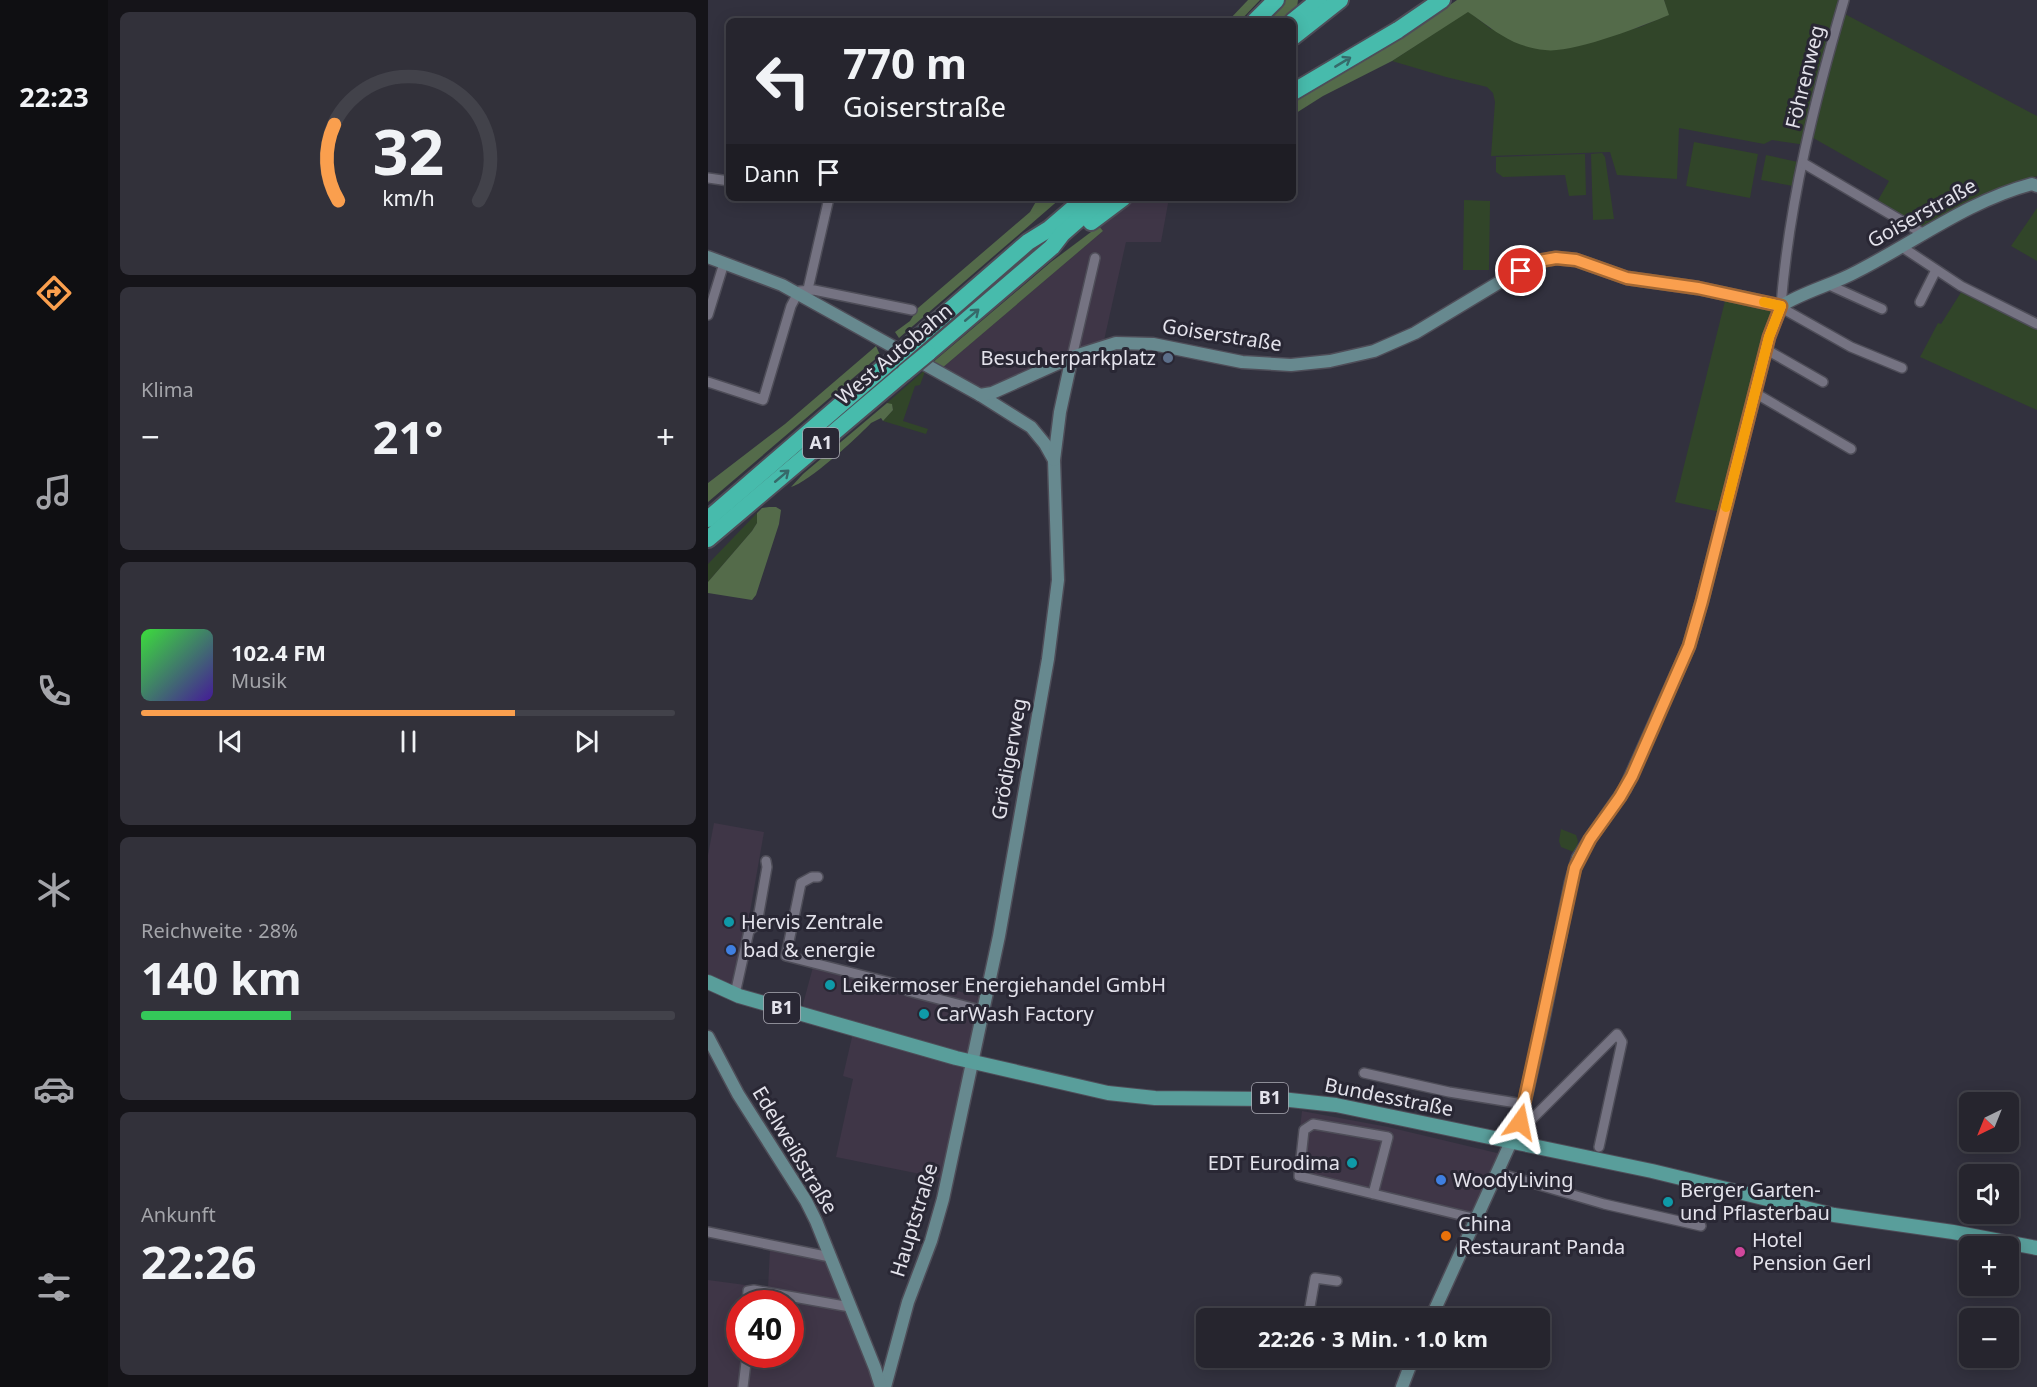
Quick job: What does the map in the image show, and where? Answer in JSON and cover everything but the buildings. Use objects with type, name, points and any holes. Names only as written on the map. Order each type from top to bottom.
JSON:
[{"type":"highway","points":[[1258,18],[1276,0]]},
{"type":"highway","points":[[1296,19],[1319,0]]},
{"type":"highway","points":[[1296,35],[1340,0]]},
{"type":"highway","points":[[1296,90],[1398,30],[1442,0]]},
{"type":"highway","points":[[1028,242],[1069,201]]},
{"type":"highway","name":"West Autobahn","points":[[708,539],[733,508],[891,361],[1028,242],[1049,229],[1082,201]]},
{"type":"highway","name":"West Autobahn","points":[[708,519],[733,508],[905,372],[1052,247],[1062,234],[1100,201]]},
{"type":"highway","points":[[1052,247],[1067,240],[1119,201]]},
{"type":"highway","points":[[708,512],[733,508]]},
{"type":"highway","points":[[708,553],[733,508]]},
{"type":"main road","name":"Bundesstraße","points":[[708,982],[730,993]]},
{"type":"main road","name":"Bundesstraße","points":[[708,990],[730,993],[974,1062],[1074,1086],[1135,1097],[1281,1099],[1336,1105],[1652,1171],[1834,1215],[1953,1232],[2037,1248]]},
{"type":"street","name":"Föhrenweg","points":[[1781,306],[1803,163],[1819,89],[1844,0]]},
{"type":"street","points":[[1803,163],[1924,234]]},
{"type":"street","points":[[708,178],[726,181]]},
{"type":"street","name":"Goiserstraße","points":[[980,395],[992,393],[1095,348],[1125,342],[1153,344],[1242,362],[1291,365],[1330,362],[1374,351],[1415,333],[1503,280],[1539,261],[1556,258],[1576,260],[1627,278],[1698,288],[1781,306],[1794,297],[1856,273],[1989,197],[2035,184]]},
{"type":"street","points":[[708,382],[763,400],[791,306],[802,291],[828,201]]},
{"type":"street","points":[[1902,247],[1961,286],[2037,324]]},
{"type":"street","points":[[708,257],[802,291],[912,310]]},
{"type":"street","points":[[1072,357],[1095,258]]},
{"type":"street","points":[[708,315],[724,263]]},
{"type":"street","points":[[1920,302],[1936,270]]},
{"type":"street","points":[[1829,285],[1882,309]]},
{"type":"street","points":[[802,291],[1031,427],[1054,460]]},
{"type":"street","points":[[1436,1308],[1520,1122],[1575,868],[1590,839],[1629,783],[1689,646],[1774,322],[1781,306],[1851,346],[1902,368]]},
{"type":"street","points":[[1767,350],[1823,382]]},
{"type":"street","name":"Grödigerweg","points":[[974,1062],[999,936],[1051,637],[1058,580],[1054,460],[1060,412],[1072,357]]},
{"type":"street","points":[[1755,393],[1851,449]]},
{"type":"street","points":[[730,993],[748,931],[757,924],[767,867],[766,861]]},
{"type":"street","points":[[818,877],[812,877],[801,883],[786,956],[900,985],[908,991],[984,1011]]},
{"type":"street","points":[[1520,1122],[1528,1123],[1617,1034],[1623,1042],[1599,1147]]},
{"type":"street","name":"Edelweißstraße","points":[[708,1037],[744,1104],[806,1201],[881,1387]]},
{"type":"street","name":"Hauptstraße","points":[[885,1387],[908,1302],[931,1241],[943,1199],[974,1062]]},
{"type":"street","points":[[1364,1073],[1449,1092],[1523,1104]]},
{"type":"street","points":[[1373,1194],[1388,1137],[1313,1124],[1304,1130],[1299,1176],[1373,1194],[1477,1219]]},
{"type":"street","points":[[1498,1173],[1604,1204],[1701,1226]]},
{"type":"street","points":[[708,1232],[830,1257]]},
{"type":"street","points":[[1310,1308],[1315,1278],[1337,1281]]},
{"type":"street","points":[[804,1299],[850,1307]]},
{"type":"street","points":[[743,1387],[745,1368]]},
{"type":"street","points":[[1402,1387],[1407,1368]]},
{"type":"shaded area","points":[[1134,201],[1168,201],[1161,242],[1126,242],[1103,345],[986,391],[941,369],[1103,231],[1099,226]]},
{"type":"shaded area","points":[[714,823],[764,832],[737,986],[708,977],[708,855]]},
{"type":"shaded area","points":[[823,961],[900,980],[908,978],[980,997],[945,1179],[836,1157],[853,1079],[843,1076],[855,1024],[804,1010],[803,1004],[813,967]]},
{"type":"shaded area","points":[[1302,1111],[1388,1127],[1497,1153],[1498,1156],[1470,1224],[1294,1179]]},
{"type":"shaded area","points":[[770,1249],[828,1260],[871,1371],[875,1387],[708,1387],[708,1280],[768,1288]]},
{"type":"green space","points":[[1248,0],[1260,0],[1243,18],[1231,18]]},
{"type":"green space","points":[[1282,0],[1298,0],[1297,7],[1283,18],[1265,18]]},
{"type":"green space","points":[[1457,0],[1664,0],[1669,15],[1589,44],[1545,50],[1514,42],[1468,12],[1392,61],[1323,96],[1296,113],[1296,100],[1403,37]]},
{"type":"green space","points":[[1664,0],[1847,0],[1843,13],[2037,116],[2037,176],[1990,192],[1925,229],[1877,202],[1889,181],[1808,135],[1806,145],[1772,140],[1764,144],[1679,128],[1677,179],[1617,175],[1610,152],[1491,156],[1495,102],[1493,93],[1487,87],[1392,61],[1468,11],[1491,29],[1609,36],[1640,27],[1668,15]]},
{"type":"green space","points":[[1694,142],[1758,154],[1750,198],[1686,186]]},
{"type":"green space","points":[[1602,153],[1605,157],[1614,219],[1593,220],[1591,154]]},
{"type":"green space","points":[[1585,154],[1586,195],[1569,196],[1565,175],[1503,177],[1496,172],[1496,157]]},
{"type":"green space","points":[[1766,155],[1798,162],[1793,186],[1761,180]]},
{"type":"green space","points":[[1464,200],[1490,201],[1489,270],[1463,270]]},
{"type":"green space","points":[[1036,201],[1058,201],[899,338],[895,332],[910,321],[918,308],[1030,212]]},
{"type":"green space","points":[[2037,208],[2037,261],[2011,246]]},
{"type":"green space","points":[[1099,226],[1103,231],[941,369],[932,363],[1051,262]]},
{"type":"green space","points":[[1965,286],[2037,326],[2037,410],[1920,357],[1938,323],[1941,324]]},
{"type":"green space","points":[[1726,297],[1767,305],[1771,312],[1752,395],[1720,512],[1675,502]]},
{"type":"green space","points":[[876,346],[880,355],[708,502],[708,483],[785,424]]},
{"type":"green space","points":[[926,369],[920,385],[915,386],[903,421],[928,429],[926,434],[883,421],[893,410],[892,405],[887,403]]},
{"type":"green space","points":[[887,403],[892,404],[893,410],[883,421],[881,418],[871,423],[820,469],[791,487],[803,474]]},
{"type":"green space","points":[[762,508],[781,510],[779,524],[756,595],[752,600],[708,593],[708,582],[752,531],[757,523],[757,513]]},
{"type":"green space","points":[[757,513],[757,523],[752,531],[708,582],[708,564]]},
{"type":"green space","points":[[1561,829],[1576,835],[1578,841],[1576,853],[1561,847],[1559,841]]},
{"type":"slow traffic","points":[[1726,507],[1769,337],[1781,306],[1764,302]]},
{"type":"place","name":"Besucherparkplatz","points":[[1168,358]]},
{"type":"place","name":"Hervis Zentrale","points":[[729,922]]},
{"type":"place","name":"bad & energie","points":[[731,950]]},
{"type":"place","name":"Leikermoser Energiehandel GmbH","points":[[830,985]]},
{"type":"place","name":"CarWash Factory","points":[[924,1014]]},
{"type":"place","name":"EDT Eurodima","points":[[1352,1163]]},
{"type":"place","name":"WoodyLiving","points":[[1441,1180]]},
{"type":"place","name":"Berger Garten- und Pflasterbau","points":[[1668,1202]]},
{"type":"place","name":"China Restaurant Panda","points":[[1446,1236]]},
{"type":"place","name":"Hotel Pension Gerl","points":[[1740,1252]]},
{"type":"route","points":[[1520,1122],[1578,858],[1632,776],[1689,646],[1769,337],[1781,306],[1698,288],[1627,278],[1576,260],[1556,258],[1539,261],[1521,271]]}]
